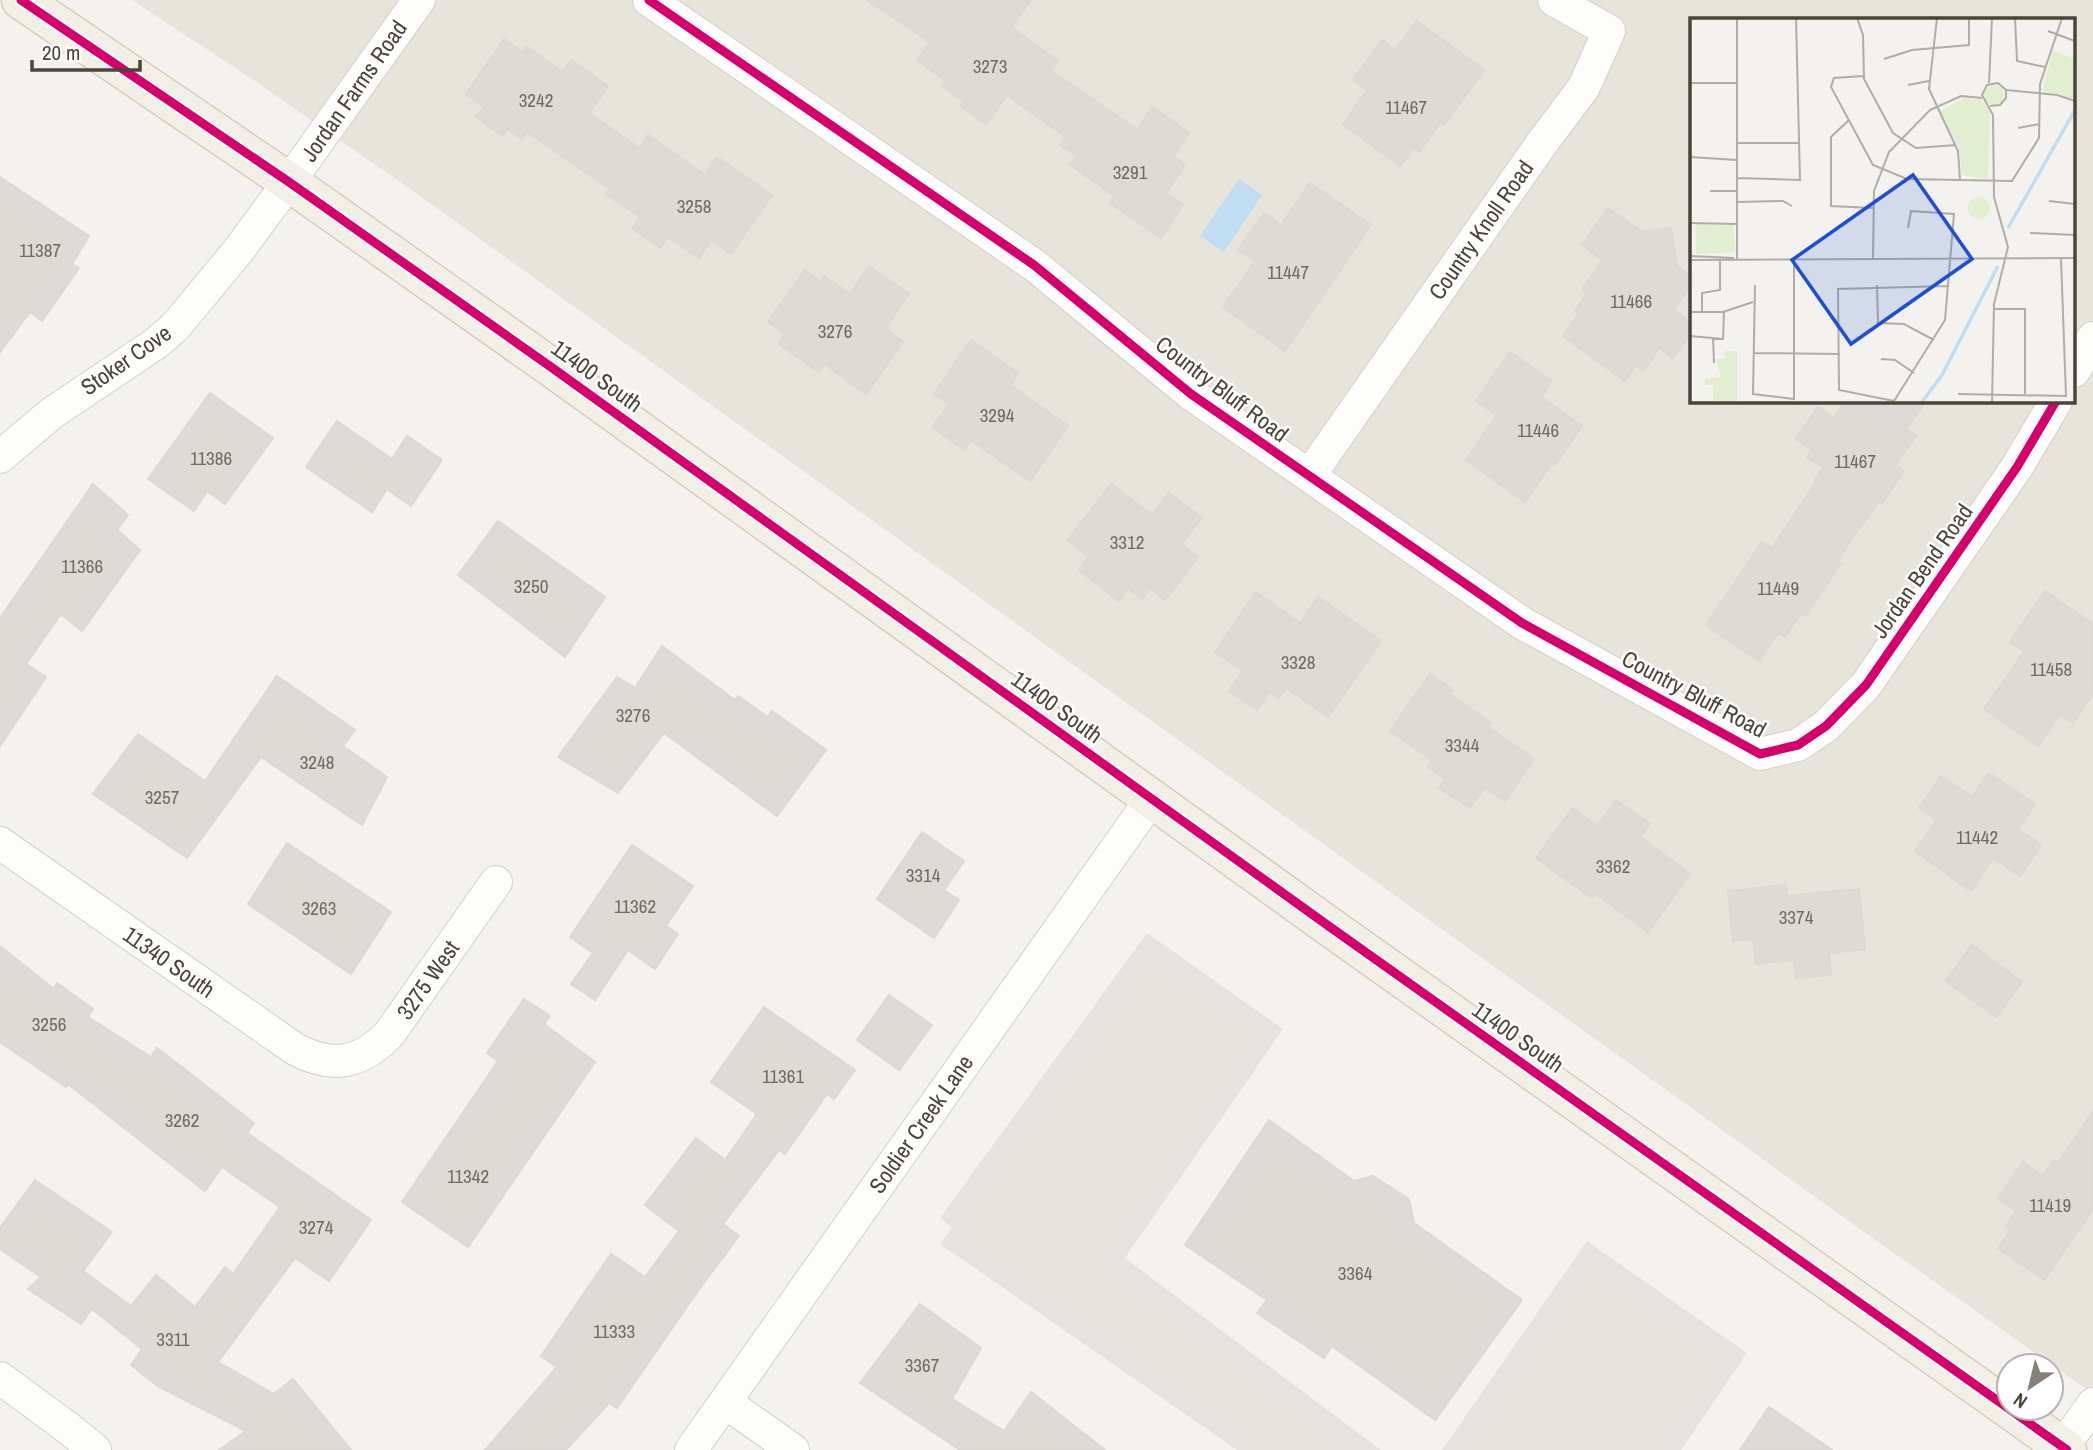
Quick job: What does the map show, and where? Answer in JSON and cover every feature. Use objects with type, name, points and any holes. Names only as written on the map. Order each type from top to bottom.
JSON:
[{"type":"main road","name":"11400 South","points":[[22,0],[289,182],[2065,1448]]},
{"type":"street","name":"Jordan Farms Road","points":[[289,182],[419,0]]},
{"type":"street","name":"Country Bluff Road","points":[[649,0],[1034,265],[1192,394],[1522,623],[1760,754],[1798,744]]},
{"type":"street","name":"Country Knoll Road","points":[[1308,476],[1584,87],[1609,31],[1554,0]]},
{"type":"street","name":"Stoker Cove","points":[[0,457],[52,413],[155,344],[175,327],[238,251],[289,182]]},
{"type":"street","points":[[2076,368],[2093,338]]},
{"type":"street","name":"Jordan Bend Road","points":[[1798,744],[1826,726],[1866,685],[2017,467],[2055,402]]},
{"type":"street","name":"Soldier Creek Lane","points":[[691,1450],[1152,799]]},
{"type":"street","name":"11340 South","points":[[0,843],[295,1049],[319,1060],[346,1061]]},
{"type":"street","name":"3275 West","points":[[346,1061],[371,1051],[390,1033],[496,882]]},
{"type":"street","points":[[0,1378],[95,1450]]},
{"type":"street","points":[[725,1402],[793,1450]]},
{"type":"street","points":[[2065,1448],[2093,1404]]},
{"type":"shaded area","points":[[132,0],[2093,0],[2093,1394],[2065,1374],[2065,1352],[2034,1352],[413,191],[255,81]]},
{"type":"shaded area","points":[[1147,933],[1283,1029],[1125,1258],[1381,1450],[1237,1450],[940,1244],[952,1227],[940,1218]]},
{"type":"shaded area","points":[[1587,1241],[1747,1353],[1681,1450],[1442,1450]]},
{"type":"water","points":[[1239,179],[1262,195],[1224,252],[1200,236]]},
{"type":"building","points":[[867,0],[1031,0],[1011,27],[1058,61],[1051,71],[1137,129],[1153,107],[1189,133],[1173,156],[1185,165],[1166,193],[1183,205],[1161,238],[1110,203],[1115,196],[1070,165],[1077,156],[1060,145],[1066,137],[1007,95],[986,124],[960,106],[964,102],[942,86],[946,81],[917,60],[930,42]]},
{"type":"building","points":[[1417,21],[1484,70],[1444,125],[1440,123],[1419,152],[1414,148],[1400,166],[1343,124],[1367,90],[1353,80],[1382,40],[1395,50]]},
{"type":"building","points":[[504,39],[522,52],[526,46],[563,72],[571,60],[608,86],[589,113],[639,148],[648,135],[705,175],[717,157],[772,195],[731,254],[711,240],[699,258],[668,237],[660,248],[632,228],[640,217],[606,194],[610,189],[527,132],[522,139],[508,129],[503,136],[476,117],[484,107],[466,94]]},
{"type":"building","points":[[0,177],[89,236],[72,264],[79,268],[42,321],[30,312],[0,352]]},
{"type":"building","points":[[1310,183],[1371,225],[1285,351],[1223,307],[1255,261],[1238,250],[1264,213],[1281,225]]},
{"type":"building","points":[[1608,208],[1642,232],[1671,228],[1677,266],[1690,276],[1690,286],[1674,310],[1690,322],[1690,334],[1673,358],[1659,348],[1644,371],[1636,365],[1625,381],[1563,336],[1579,313],[1575,311],[1587,293],[1582,289],[1603,260],[1582,245]]},
{"type":"building","points":[[869,266],[909,294],[885,328],[903,342],[866,394],[825,364],[819,372],[778,343],[785,334],[768,322],[805,270],[820,281],[824,276],[850,294]]},
{"type":"building","points":[[971,340],[1018,373],[1010,385],[1068,426],[1030,481],[971,440],[965,450],[932,427],[949,404],[934,394]]},
{"type":"building","points":[[1510,352],[1552,381],[1541,397],[1582,426],[1525,502],[1466,460],[1497,415],[1476,401]]},
{"type":"building","points":[[210,393],[273,438],[225,504],[207,491],[194,511],[148,479]]},
{"type":"building","points":[[1845,402],[1925,402],[1906,429],[1916,436],[1895,465],[1904,471],[1837,560],[1841,563],[1805,616],[1801,613],[1785,637],[1778,633],[1759,661],[1706,625],[1762,542],[1772,548],[1823,468],[1807,457],[1812,450],[1796,439],[1818,407],[1834,418]]},
{"type":"building","points":[[337,421],[392,459],[407,436],[442,460],[411,506],[387,489],[372,512],[306,467]]},
{"type":"building","points":[[93,484],[128,515],[117,530],[140,550],[82,631],[61,614],[26,664],[46,677],[0,746],[0,618]]},
{"type":"building","points":[[1111,484],[1152,515],[1169,493],[1202,518],[1181,544],[1198,557],[1165,600],[1150,588],[1142,599],[1128,588],[1119,601],[1079,570],[1089,557],[1068,540]]},
{"type":"building","points":[[498,521],[605,597],[565,657],[458,575]]},
{"type":"building","points":[[2045,591],[2093,624],[2093,694],[2073,723],[2060,714],[2038,746],[1984,709],[2024,652],[2010,642]]},
{"type":"building","points":[[1256,592],[1300,623],[1318,597],[1381,641],[1328,717],[1286,688],[1279,698],[1270,692],[1257,710],[1229,691],[1243,671],[1215,652]]},
{"type":"building","points":[[662,646],[735,700],[738,696],[768,717],[772,711],[826,750],[777,816],[664,733],[618,793],[558,757],[617,677],[635,688]]},
{"type":"building","points":[[1430,674],[1453,690],[1450,694],[1491,723],[1488,727],[1534,759],[1505,801],[1485,787],[1470,808],[1439,788],[1445,779],[1428,767],[1432,760],[1390,731]]},
{"type":"building","points":[[277,676],[355,730],[343,746],[387,777],[362,825],[261,757],[187,858],[93,794],[138,734],[205,781]]},
{"type":"building","points":[[1989,773],[2035,804],[2018,829],[2041,845],[2020,876],[1993,858],[1971,891],[1915,851],[1937,820],[1919,808],[1941,776],[1972,797]]},
{"type":"building","points":[[1616,800],[1650,824],[1640,837],[1690,874],[1648,932],[1596,894],[1592,898],[1536,858],[1573,808],[1597,826]]},
{"type":"building","points":[[922,832],[964,861],[944,890],[959,900],[934,938],[877,899]]},
{"type":"building","points":[[287,843],[391,912],[351,974],[248,904]]},
{"type":"building","points":[[632,845],[693,886],[666,926],[678,934],[655,969],[628,950],[595,1000],[571,984],[593,953],[570,937]]},
{"type":"building","points":[[1786,885],[1787,896],[1859,889],[1865,949],[1829,953],[1831,975],[1796,978],[1794,960],[1756,964],[1753,939],[1733,941],[1728,891]]},
{"type":"building","points":[[1972,945],[2022,982],[1996,1017],[1946,981]]},
{"type":"building","points":[[0,946],[54,989],[57,983],[93,1009],[88,1017],[151,1057],[157,1048],[254,1123],[247,1133],[371,1220],[329,1281],[295,1258],[218,1362],[274,1394],[293,1379],[351,1450],[219,1450],[246,1431],[159,1387],[131,1365],[142,1349],[92,1309],[81,1324],[28,1289],[41,1277],[0,1249],[0,1228],[35,1180],[112,1232],[83,1271],[131,1306],[156,1275],[195,1307],[225,1267],[233,1274],[280,1207],[222,1167],[205,1191],[68,1084],[66,1087],[0,1042]]},
{"type":"building","points":[[889,995],[932,1025],[899,1070],[857,1040]]},
{"type":"building","points":[[524,999],[550,1016],[544,1024],[595,1062],[468,1247],[402,1202],[498,1061],[487,1053]]},
{"type":"building","points":[[764,1007],[855,1070],[834,1099],[827,1094],[785,1154],[779,1150],[723,1224],[739,1236],[617,1408],[609,1403],[566,1450],[485,1450],[557,1367],[541,1356],[611,1254],[645,1277],[679,1231],[645,1205],[696,1138],[725,1160],[757,1114],[711,1082]]},
{"type":"building","points":[[2093,1111],[2093,1209],[2044,1280],[1998,1248],[2011,1230],[2006,1226],[2016,1211],[1998,1199],[2023,1162],[2043,1176],[2054,1160],[2058,1163]]},
{"type":"building","points":[[1269,1120],[1354,1181],[1373,1176],[1409,1199],[1414,1223],[1522,1300],[1435,1420],[1332,1346],[1324,1358],[1257,1313],[1267,1300],[1185,1245]]},
{"type":"building","points":[[920,1304],[981,1348],[952,1399],[1004,1431],[1031,1392],[1105,1450],[960,1450],[860,1383]]},
{"type":"building","points":[[1769,1407],[1832,1450],[1740,1450]]},
{"type":"cycle path","points":[[21,0],[289,182],[551,367],[1330,927],[2067,1450]]},
{"type":"cycle path","points":[[649,0],[1034,265],[1191,394],[1522,623],[1760,754],[1798,745],[1826,726],[1866,685],[2017,467],[2055,402]]}]
